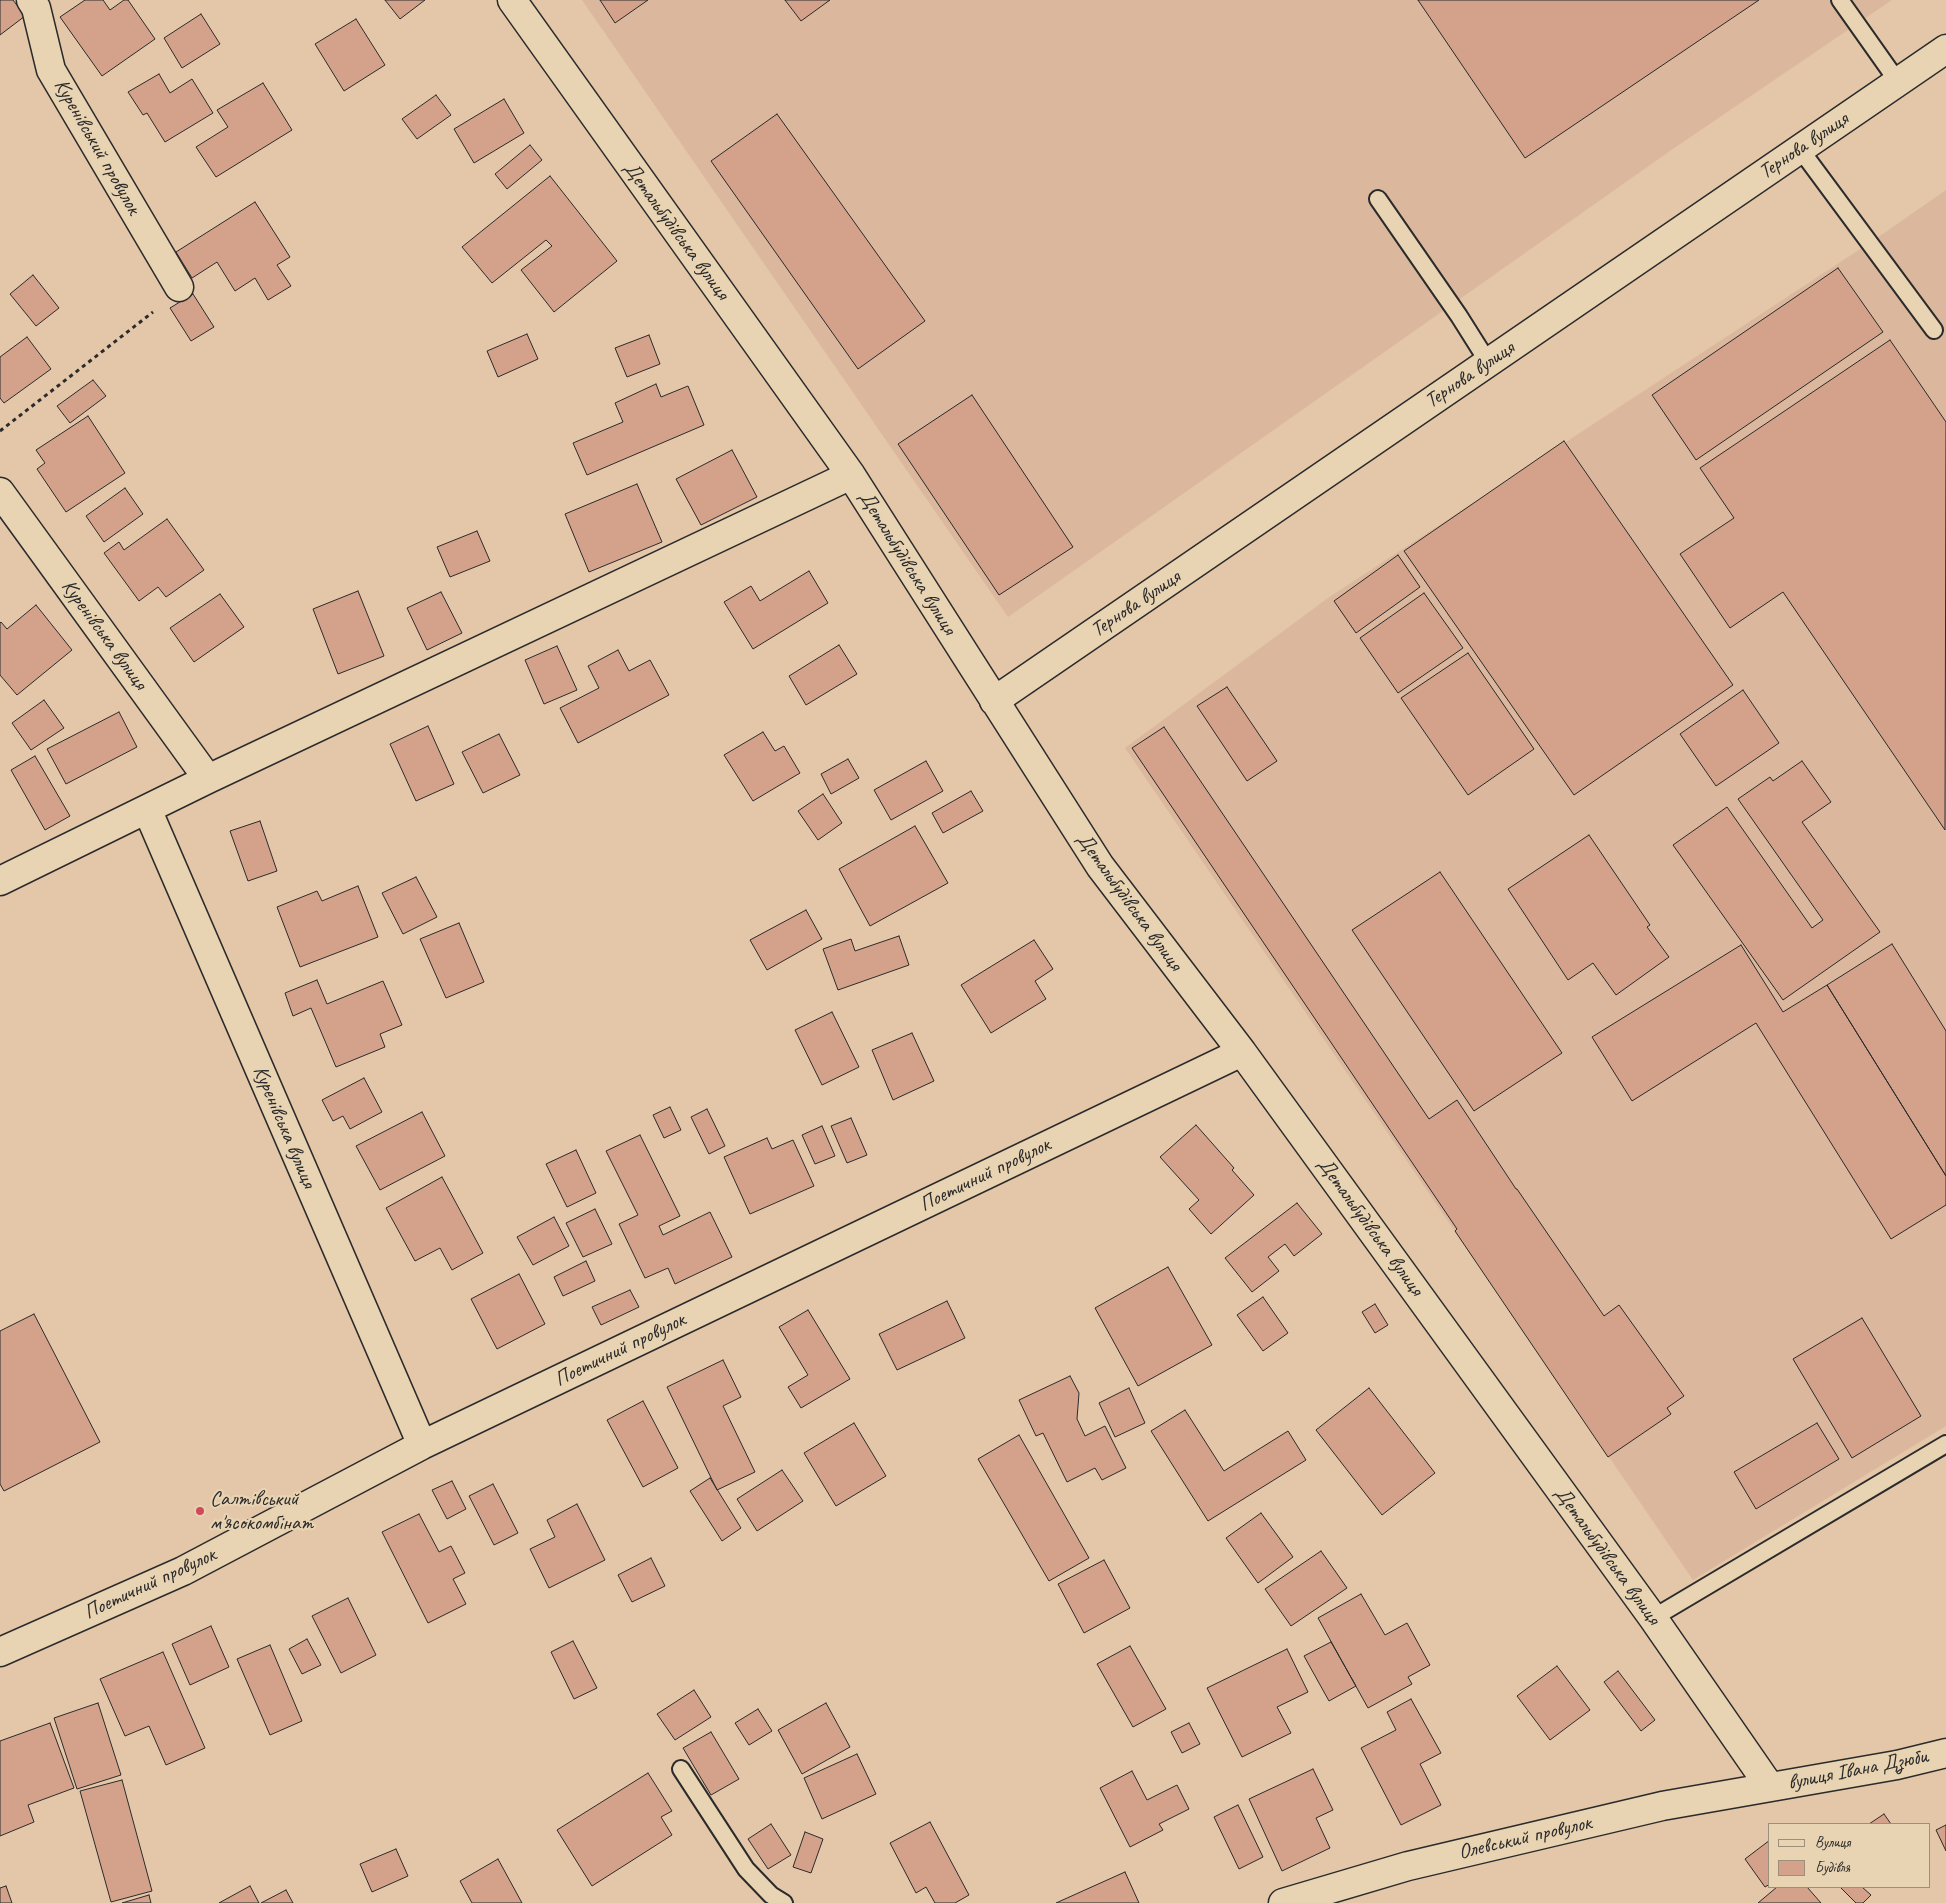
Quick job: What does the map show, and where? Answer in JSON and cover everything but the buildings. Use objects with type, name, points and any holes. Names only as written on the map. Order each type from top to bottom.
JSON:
[{"type":"street","name":"Куренівський провулок","points":[[31,0],[36,8],[51,70],[179,286]]},
{"type":"street","name":"Детальбудівська вулиця","points":[[512,0],[851,475],[1100,866],[1242,1052],[1653,1618],[1770,1787]]},
{"type":"street","name":"Тернова вулиця","points":[[994,701],[1946,49]]},
{"type":"street","points":[[0,881],[208,778],[851,475]]},
{"type":"street","name":"Куренівська вулиця","points":[[0,492],[208,778]]},
{"type":"street","name":"Куренівська вулиця","points":[[147,809],[422,1445]]},
{"type":"street","name":"Поетичний провулок","points":[[0,1652],[183,1571],[422,1445],[1242,1052]]},
{"type":"street","name":"вулиця Івана Дзюби","points":[[1770,1787],[1897,1765],[1946,1753]]},
{"type":"street","name":"Олевський провулок","points":[[1283,1903],[1408,1866],[1662,1806],[1770,1787]]},
{"type":"lane","points":[[1840,0],[1898,82]]},
{"type":"lane","points":[[1800,149],[1934,330]]},
{"type":"lane","points":[[1378,199],[1459,316],[1488,362]]},
{"type":"lane","points":[[1653,1618],[1946,1444]]},
{"type":"lane","points":[[681,1770],[746,1869],[771,1895],[784,1903]]},
{"type":"path","points":[[0,432],[169,300],[179,286]]},
{"type":"shaded area","points":[[582,0],[1892,0],[1670,151],[1008,617]]},
{"type":"shaded area","points":[[1946,190],[1946,1426],[1693,1580],[1125,748],[1328,598],[1877,238]]},
{"type":"place","name":"Салтівський м'ясокомбінат","points":[[200,1511]]}]
